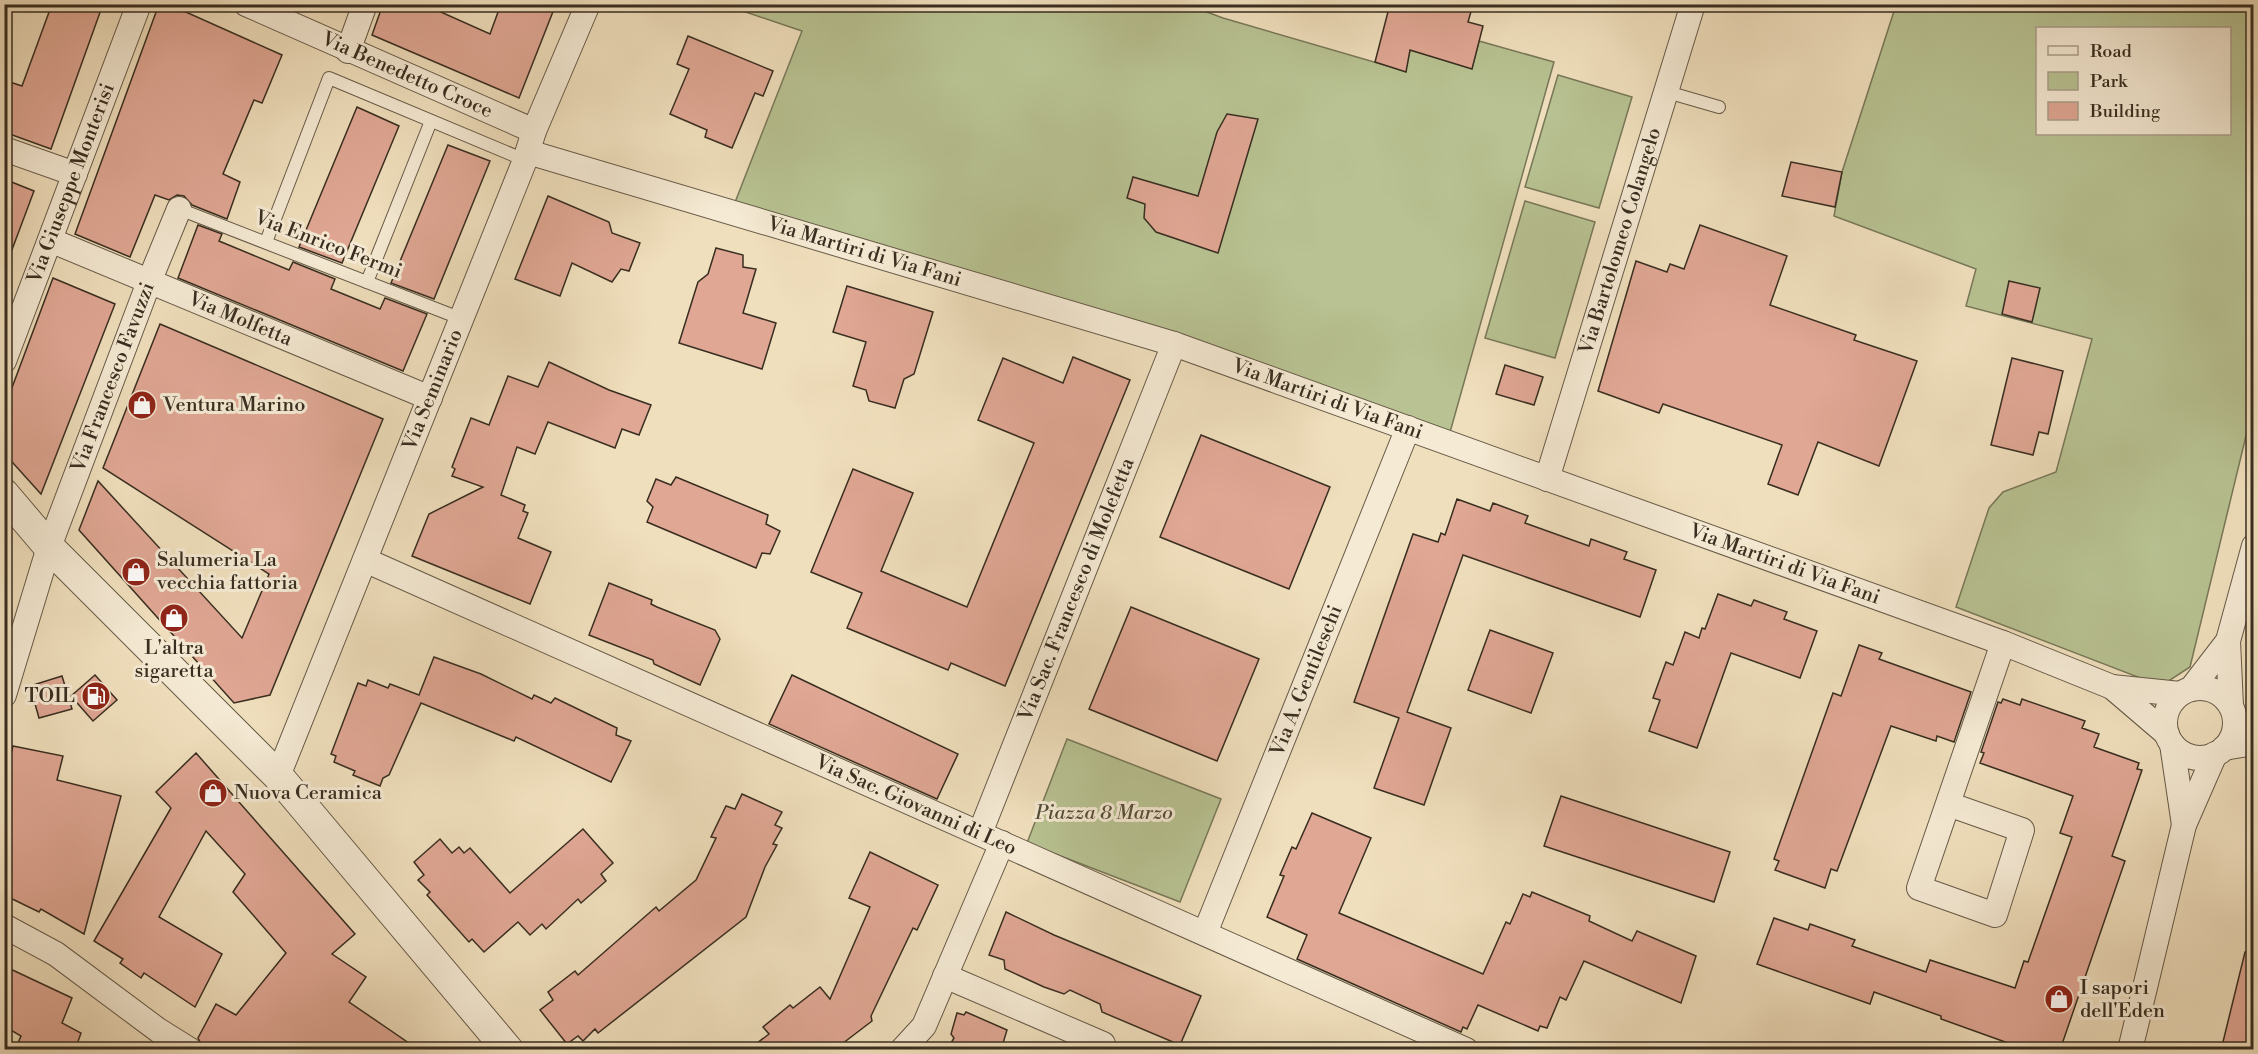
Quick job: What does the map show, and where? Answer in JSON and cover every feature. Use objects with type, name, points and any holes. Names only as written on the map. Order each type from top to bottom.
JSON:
[{"type":"street","name":"Via Giuseppe Monterisi","points":[[4,361],[139,4]]},
{"type":"street","name":"Via Benedetto Croce","points":[[246,4],[348,51],[529,148]]},
{"type":"street","points":[[348,51],[365,4]]},
{"type":"street","name":"Via Seminario","points":[[278,776],[588,4]]},
{"type":"street","name":"Via Bartolomeo Colangelo","points":[[1547,479],[1693,4]]},
{"type":"street","name":"Via Martiri di Via Fani","points":[[529,148],[1174,344],[2003,643],[2112,687],[2186,691]]},
{"type":"street","points":[[4,149],[75,174]]},
{"type":"street","name":"Via Francesco Favuzzi","points":[[4,695],[49,547],[148,282],[179,209]]},
{"type":"street","name":"Via Molfetta","points":[[50,240],[430,398]]},
{"type":"street","name":"Via Sac. Francesco di Molefetta","points":[[980,833],[1174,344]]},
{"type":"street","name":"Via A. Gentileschi","points":[[1206,933],[1408,428]]},
{"type":"street","points":[[4,494],[49,547],[278,776],[508,1050]]},
{"type":"street","points":[[2130,1050],[2184,825],[2219,751],[2235,728],[2240,716],[2228,640],[2253,546]]},
{"type":"street","name":"Via Sac. Giovanni di Leo","points":[[365,560],[1206,933],[1459,1048]]},
{"type":"street","points":[[2184,825],[2170,739],[2165,723],[2167,712],[2228,640]]},
{"type":"street","points":[[1948,804],[2022,830],[1995,915],[1919,888],[2003,643]]},
{"type":"street","name":"Via Martiri di Via Fani","points":[[2112,687],[2170,739]]},
{"type":"street","points":[[2186,691],[2214,691],[2224,696],[2240,716]]},
{"type":"street","points":[[2170,739],[2192,757],[2253,743]]},
{"type":"street","points":[[902,1050],[924,1026],[1002,843]]},
{"type":"street","points":[[4,926],[56,954],[158,1030],[190,1050]]},
{"type":"street","points":[[945,976],[1103,1044],[1100,1050]]},
{"type":"lane","points":[[266,242],[329,78],[431,121],[529,148]]},
{"type":"lane","points":[[1667,92],[1719,107]]},
{"type":"lane","points":[[367,282],[431,121]]},
{"type":"lane","name":"Via Enrico Fermi","points":[[179,209],[462,320]]},
{"type":"green space","points":[[725,5],[1188,5],[1223,18],[1405,71],[1410,50],[1472,68],[1479,41],[1554,62],[1447,443],[732,210],[802,31]]},
{"type":"green space","points":[[1896,5],[2253,5],[2253,407],[2190,667],[2161,686],[1956,607],[1989,508],[2003,492],[2056,472],[2092,339],[1966,306],[1976,269],[1834,216],[1842,172]]},
{"type":"green space","points":[[1558,75],[1632,97],[1599,208],[1525,187]]},
{"type":"green space","points":[[1525,201],[1595,222],[1555,358],[1485,338]]},
{"type":"green space","name":"Piazza 8 Marzo","points":[[1067,739],[1221,799],[1180,902],[1027,843]]},
{"type":"building","points":[[52,4],[103,4],[51,149],[4,132],[4,80],[22,86]]},
{"type":"building","points":[[159,4],[168,4],[282,55],[262,103],[254,100],[223,174],[240,182],[227,219],[192,205],[184,196],[177,195],[169,200],[155,195],[130,257],[75,234]]},
{"type":"building","points":[[383,4],[423,4],[490,34],[501,4],[556,4],[519,98],[372,35]]},
{"type":"building","points":[[1390,4],[1455,4],[1472,8],[1468,22],[1483,26],[1472,69],[1410,50],[1406,72],[1375,62]]},
{"type":"building","points":[[688,36],[773,71],[763,96],[755,93],[732,148],[705,137],[707,130],[670,114],[689,69],[677,64]]},
{"type":"building","points":[[357,107],[399,126],[342,263],[299,247]]},
{"type":"building","points":[[1227,114],[1258,119],[1218,253],[1156,232],[1144,218],[1145,204],[1127,198],[1133,177],[1198,196],[1217,132]]},
{"type":"building","points":[[448,145],[490,161],[434,299],[391,283]]},
{"type":"building","points":[[1791,162],[1842,172],[1835,207],[1782,196]]},
{"type":"building","points":[[4,179],[34,191],[7,263],[4,263]]},
{"type":"building","points":[[548,196],[609,222],[612,233],[640,243],[629,271],[621,269],[612,282],[572,263],[560,296],[515,279]]},
{"type":"building","points":[[198,225],[222,234],[219,241],[289,270],[293,262],[335,279],[331,289],[380,309],[385,298],[427,314],[403,371],[178,278]]},
{"type":"building","points":[[1700,225],[1787,256],[1770,305],[1856,335],[1854,340],[1917,361],[1879,466],[1818,442],[1798,495],[1768,484],[1782,445],[1663,404],[1659,413],[1598,391],[1636,261],[1667,272],[1670,264],[1684,269]]},
{"type":"building","points":[[716,248],[743,255],[743,267],[756,269],[743,313],[776,323],[762,369],[679,343],[698,282],[708,274]]},
{"type":"building","points":[[53,278],[115,304],[41,494],[4,453],[4,409]]},
{"type":"building","points":[[2009,281],[2040,288],[2032,322],[2002,314]]},
{"type":"building","points":[[847,286],[933,312],[914,374],[904,379],[895,408],[869,401],[866,390],[853,386],[866,342],[833,332]]},
{"type":"building","points":[[160,324],[383,419],[270,695],[234,703],[79,530],[98,481],[242,638],[269,574],[103,468]]},
{"type":"building","points":[[1073,357],[1130,380],[1005,686],[951,663],[948,670],[847,628],[862,593],[811,572],[853,469],[913,493],[881,571],[967,607],[1034,443],[978,420],[1003,358],[1063,383]]},
{"type":"building","points":[[2012,358],[2063,371],[2048,434],[2039,432],[2033,455],[1991,445]]},
{"type":"building","points":[[549,362],[609,390],[651,405],[639,435],[622,429],[615,448],[548,422],[535,454],[517,447],[501,495],[525,505],[523,511],[528,513],[518,538],[551,552],[530,604],[412,556],[429,514],[483,487],[452,476],[455,469],[452,467],[471,418],[489,425],[508,376],[538,387]]},
{"type":"building","points":[[1505,365],[1543,377],[1534,405],[1496,394]]},
{"type":"building","points":[[1201,435],[1330,487],[1289,589],[1160,537]]},
{"type":"building","points":[[676,477],[768,515],[766,524],[780,531],[770,554],[762,553],[756,568],[647,522],[653,507],[647,501],[656,479],[671,485]]},
{"type":"building","points":[[1457,499],[1490,511],[1493,503],[1528,516],[1525,523],[1589,546],[1591,539],[1627,552],[1624,559],[1656,570],[1640,617],[1463,555],[1407,712],[1451,728],[1424,805],[1374,788],[1399,718],[1354,702],[1413,534],[1438,542],[1441,533],[1445,535]]},
{"type":"building","points":[[609,583],[652,600],[651,604],[657,607],[715,630],[720,639],[700,685],[654,664],[653,660],[589,635]]},
{"type":"building","points":[[1718,594],[1751,606],[1754,600],[1787,612],[1784,619],[1817,631],[1800,678],[1731,653],[1697,748],[1649,731],[1660,700],[1653,698],[1666,662],[1673,665],[1685,632],[1699,638],[1702,628],[1705,629]]},
{"type":"building","points":[[1131,607],[1259,659],[1217,761],[1089,709]]},
{"type":"building","points":[[1490,630],[1553,653],[1531,713],[1468,690]]},
{"type":"building","points":[[1859,645],[1882,653],[1879,659],[1971,692],[1954,742],[1937,736],[1936,741],[1891,726],[1837,871],[1831,869],[1825,888],[1775,870],[1779,861],[1774,859],[1833,693],[1841,696]]},
{"type":"building","points":[[434,657],[481,674],[532,699],[534,695],[551,703],[555,698],[617,728],[616,735],[631,741],[611,782],[516,737],[514,741],[421,703],[389,775],[383,778],[380,786],[353,775],[355,771],[334,762],[336,756],[331,754],[358,683],[366,686],[368,680],[388,688],[390,684],[419,695]]},
{"type":"building","points":[[95,675],[117,700],[93,721],[71,696]]},
{"type":"building","points":[[792,675],[958,754],[937,799],[769,724]]},
{"type":"building","points":[[62,676],[72,709],[39,718],[30,686]]},
{"type":"building","points":[[2003,699],[2020,705],[2022,699],[2085,721],[2082,728],[2099,734],[2094,747],[2139,763],[2137,769],[2142,770],[2112,856],[2125,861],[2060,1050],[2005,1050],[2008,1043],[1874,992],[1870,1004],[1757,964],[1774,918],[1808,930],[1810,924],[1855,940],[1852,946],[1926,972],[1930,960],[2015,988],[2024,961],[2028,962],[2072,837],[2060,833],[2073,796],[1980,763],[1984,753],[1981,752],[1998,702],[2001,703]]},
{"type":"building","points":[[13,746],[63,756],[57,780],[121,796],[84,934],[41,909],[39,912],[4,895],[4,782]]},
{"type":"building","points":[[196,753],[355,934],[332,954],[366,977],[349,1002],[419,1050],[204,1050],[198,1038],[216,1004],[236,1015],[286,953],[233,892],[245,874],[206,831],[159,917],[222,954],[195,1007],[144,973],[141,978],[120,963],[123,959],[94,941],[171,808],[156,792]]},
{"type":"building","points":[[742,794],[782,812],[775,825],[782,828],[773,844],[777,845],[765,867],[746,917],[598,1033],[595,1029],[583,1041],[578,1036],[567,1044],[540,1010],[553,1000],[548,992],[575,971],[578,975],[656,907],[659,911],[696,880],[716,838],[711,837],[726,806],[735,809]]},
{"type":"building","points":[[1561,796],[1730,852],[1714,902],[1544,846]]},
{"type":"building","points":[[1312,813],[1371,838],[1339,913],[1483,974],[1506,922],[1510,924],[1523,894],[1530,897],[1532,892],[1590,916],[1589,921],[1632,941],[1637,931],[1696,956],[1681,1003],[1584,961],[1566,1000],[1560,997],[1547,1028],[1540,1026],[1538,1031],[1478,1005],[1467,1029],[1463,1027],[1461,1032],[1297,959],[1307,935],[1267,917],[1284,876],[1280,875],[1292,847],[1296,849]]},
{"type":"building","points":[[583,829],[613,863],[601,874],[606,881],[581,903],[578,899],[546,929],[542,924],[530,935],[518,922],[484,952],[472,939],[469,942],[427,895],[430,892],[418,880],[424,875],[414,862],[440,839],[452,853],[459,847],[464,853],[470,848],[510,893]]},
{"type":"building","points":[[870,852],[938,885],[917,930],[913,928],[871,1016],[872,1021],[834,1050],[748,1050],[769,1034],[763,1027],[790,1005],[793,1008],[820,987],[830,999],[870,907],[849,898]]},
{"type":"building","points":[[1006,912],[1054,935],[1201,996],[1180,1045],[1102,1012],[1100,1004],[1070,990],[1064,994],[1005,969],[1004,960],[989,955]]},
{"type":"building","points":[[2245,952],[2253,953],[2253,1050],[2221,1050]]},
{"type":"building","points":[[4,966],[72,998],[62,1023],[81,1033],[75,1050],[15,1050],[21,1036],[4,1026]]},
{"type":"building","points":[[966,1012],[1007,1030],[1001,1050],[947,1050],[954,1038],[951,1034],[957,1013],[964,1015]]},
{"type":"place","name":"Ventura Marino","points":[[142,405]]},
{"type":"place","name":"Salumeria La vecchia fattoria","points":[[136,572]]},
{"type":"place","name":"L'altra sigaretta","points":[[174,618]]},
{"type":"place","name":"TOIL","points":[[96,696]]},
{"type":"place","name":"Nuova Ceramica","points":[[213,793]]},
{"type":"place","name":"I sapori dell'Eden","points":[[2059,999]]}]
